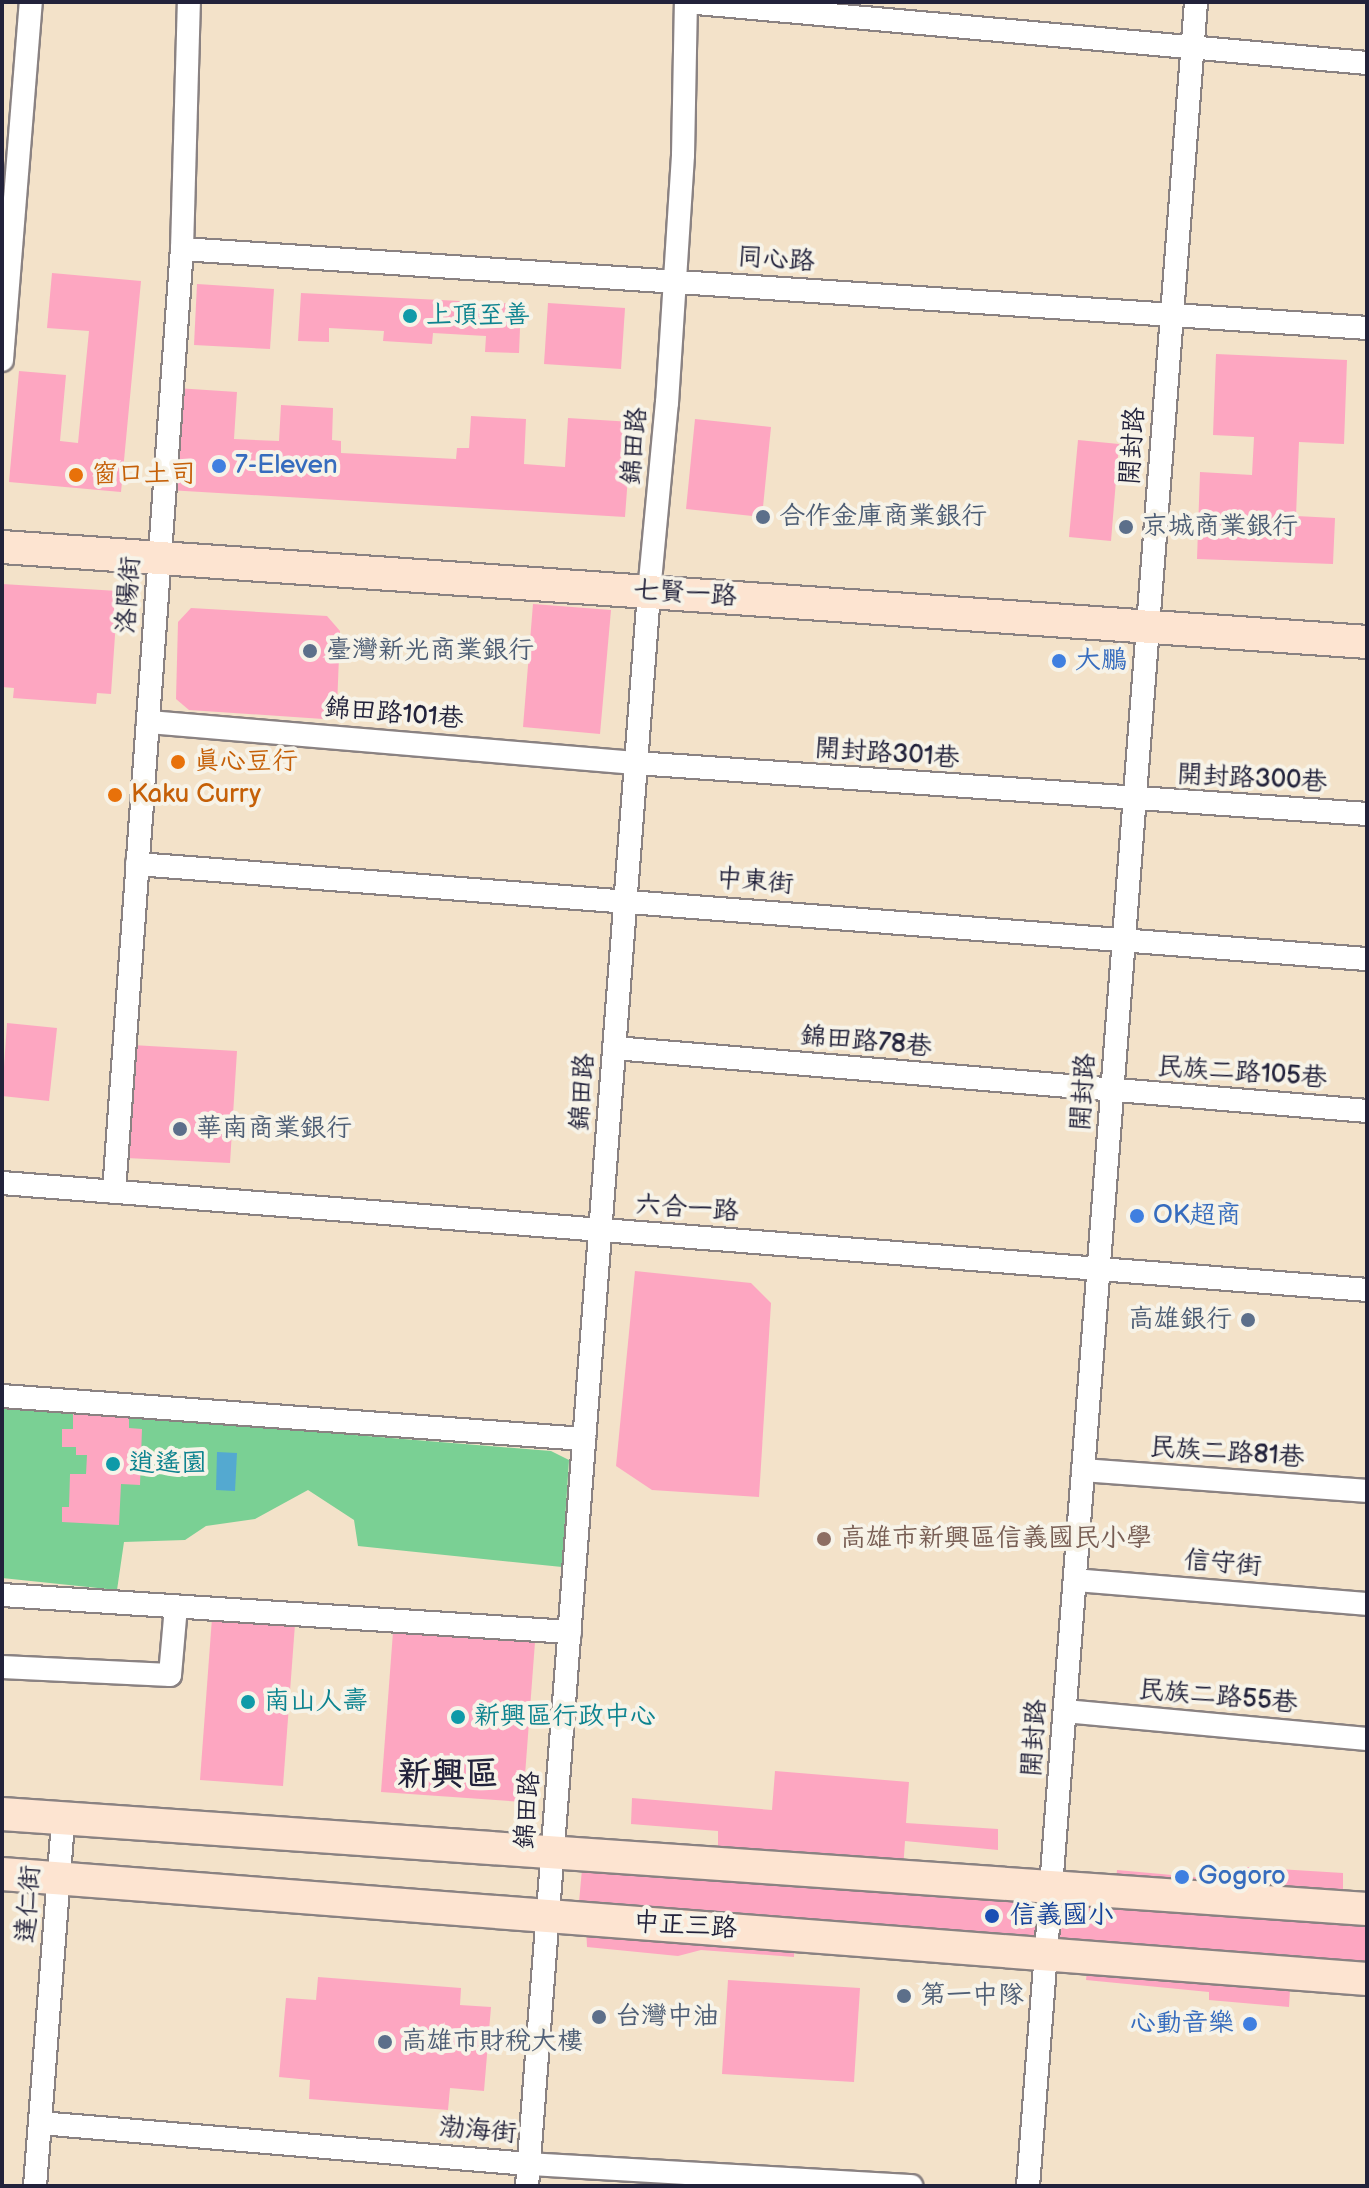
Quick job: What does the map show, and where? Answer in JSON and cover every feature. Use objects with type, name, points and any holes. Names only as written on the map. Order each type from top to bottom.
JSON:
[{"type":"street","points":[[2,360],[31,2]]},
{"type":"street","name":"洛陽街","points":[[114,1192],[182,249],[189,2]]},
{"type":"street","points":[[686,2],[1367,63]]},
{"type":"street","name":"錦田路","points":[[528,2175],[649,592],[676,281],[686,2]]},
{"type":"street","name":"開封路","points":[[1028,2186],[1196,2]]},
{"type":"street","name":"同心路","points":[[182,249],[1367,328]]},
{"type":"street","name":"七賢一路","points":[[2,547],[1367,642]]},
{"type":"street","name":"錦田路101巷","points":[[148,722],[636,763]]},
{"type":"street","name":"開封路301巷","points":[[636,763],[1135,800]]},
{"type":"street","name":"開封路300巷","points":[[1135,800],[1367,814]]},
{"type":"street","name":"中東街","points":[[137,864],[1367,959]]},
{"type":"street","name":"錦田路78巷","points":[[614,1048],[1112,1091]]},
{"type":"street","name":"民族二路105巷","points":[[1112,1091],[1367,1111]]},
{"type":"street","name":"六合一路","points":[[2,1183],[1367,1290]]},
{"type":"street","points":[[2,1396],[584,1439]]},
{"type":"street","name":"民族二路81巷","points":[[1083,1470],[1367,1491]]},
{"type":"street","name":"信守街","points":[[1075,1580],[1367,1604]]},
{"type":"street","points":[[2,1595],[570,1632]]},
{"type":"street","points":[[2,1667],[170,1675],[176,1606]]},
{"type":"street","name":"民族二路55巷","points":[[1065,1711],[1367,1739]]},
{"type":"street","points":[[2,1814],[1367,1909]]},
{"type":"street","name":"達仁街","points":[[35,2186],[63,1818]]},
{"type":"street","name":"中正三路","points":[[2,1874],[1367,1979]]},
{"type":"street","name":"渤海街","points":[[40,2123],[528,2175],[911,2186]]},
{"type":"green space","name":"逍遙園","points":[[2,1406],[551,1451],[569,1460],[562,1567],[358,1546],[354,1520],[308,1490],[255,1519],[206,1526],[185,1540],[124,1542],[117,1590],[2,1578]]},
{"type":"water","points":[[217,1452],[237,1453],[235,1491],[216,1490]]},
{"type":"building","points":[[52,273],[141,281],[121,492],[9,482],[19,371],[66,375],[60,441],[78,443],[89,331],[47,328]]},
{"type":"building","points":[[197,284],[274,289],[270,349],[194,345]]},
{"type":"building","name":"上頂至善","points":[[301,293],[521,304],[519,353],[485,352],[486,336],[433,333],[432,344],[383,341],[384,331],[329,328],[329,342],[298,341]]},
{"type":"building","points":[[548,303],[625,308],[621,369],[544,364]]},
{"type":"building","points":[[1216,354],[1347,360],[1344,444],[1299,442],[1296,516],[1335,518],[1333,564],[1197,559],[1200,472],[1252,475],[1254,437],[1213,435]]},
{"type":"building","points":[[176,388],[237,392],[234,439],[279,441],[281,405],[333,408],[332,440],[341,441],[341,453],[456,459],[457,448],[469,448],[471,416],[526,419],[524,464],[565,467],[568,418],[632,422],[625,517],[168,490]]},
{"type":"building","points":[[695,419],[771,427],[762,517],[686,509]]},
{"type":"building","points":[[1078,440],[1119,444],[1111,541],[1069,537]]},
{"type":"building","points":[[2,584],[118,591],[111,694],[97,693],[96,704],[13,698],[14,688],[2,687]]},
{"type":"building","points":[[533,604],[611,610],[600,734],[523,727]]},
{"type":"building","points":[[191,608],[327,616],[340,631],[337,707],[323,719],[189,710],[176,699],[178,622]]},
{"type":"building","points":[[7,1023],[57,1028],[49,1101],[2,1096]]},
{"type":"building","name":"華南商業銀行","points":[[132,1045],[237,1051],[230,1163],[126,1158]]},
{"type":"building","points":[[635,1271],[751,1283],[771,1303],[759,1497],[652,1490],[616,1466]]},
{"type":"building","name":"逍遙園","points":[[73,1413],[129,1415],[129,1428],[142,1429],[140,1485],[121,1484],[119,1525],[62,1522],[62,1507],[69,1507],[70,1474],[86,1474],[87,1455],[76,1455],[76,1447],[62,1447],[62,1429],[73,1429]]},
{"type":"building","name":"南山人壽","points":[[212,1618],[295,1624],[283,1786],[200,1780]]},
{"type":"building","name":"新興區行政中心","points":[[393,1632],[535,1642],[523,1802],[381,1792]]},
{"type":"building","points":[[775,1771],[909,1782],[906,1823],[998,1829],[998,1850],[905,1841],[902,1884],[1114,1900],[1117,1870],[1216,1879],[1246,1867],[1343,1873],[1343,1900],[1367,1906],[1367,1985],[1290,1989],[1289,2007],[1209,2000],[1209,1992],[1086,1980],[1089,1952],[795,1930],[794,1957],[701,1950],[678,1956],[587,1947],[586,1925],[578,1913],[584,1847],[718,1857],[718,1831],[631,1824],[632,1798],[772,1810]]},
{"type":"building","name":"高雄市財稅大樓","points":[[318,1977],[461,1988],[460,2005],[491,2007],[484,2091],[450,2088],[448,2110],[309,2099],[310,2080],[279,2077],[286,1998],[316,2000]]},
{"type":"building","points":[[728,1980],[860,1988],[854,2082],[722,2074]]},
{"type":"place","name":"上頂至善","points":[[410,316]]},
{"type":"place","name":"7-Eleven","points":[[219,466]]},
{"type":"place","name":"窗口土司","points":[[76,475]]},
{"type":"place","name":"合作金庫商業銀行","points":[[763,517]]},
{"type":"place","name":"京城商業銀行","points":[[1126,527]]},
{"type":"place","name":"臺灣新光商業銀行","points":[[310,651]]},
{"type":"place","name":"大鵬","points":[[1059,661]]},
{"type":"place","name":"真心豆行","points":[[178,762]]},
{"type":"place","name":"Kaku Curry","points":[[115,795]]},
{"type":"place","name":"華南商業銀行","points":[[180,1129]]},
{"type":"place","name":"OK超商","points":[[1137,1216]]},
{"type":"place","name":"高雄銀行","points":[[1248,1320]]},
{"type":"place","name":"逍遙園","points":[[113,1464]]},
{"type":"place","name":"高雄市新興區信義國民小學","points":[[824,1539]]},
{"type":"place","name":"南山人壽","points":[[248,1702]]},
{"type":"place","name":"新興區行政中心","points":[[458,1717]]},
{"type":"place","name":"Gogoro","points":[[1182,1877]]},
{"type":"place","name":"信義國小","points":[[992,1916]]},
{"type":"place","name":"第一中隊","points":[[904,1996]]},
{"type":"place","name":"台灣中油","points":[[599,2017]]},
{"type":"place","name":"心動音樂","points":[[1250,2024]]},
{"type":"place","name":"高雄市財稅大樓","points":[[385,2042]]},
{"type":"district","name":"新興區","points":[[448,1775]]}]
